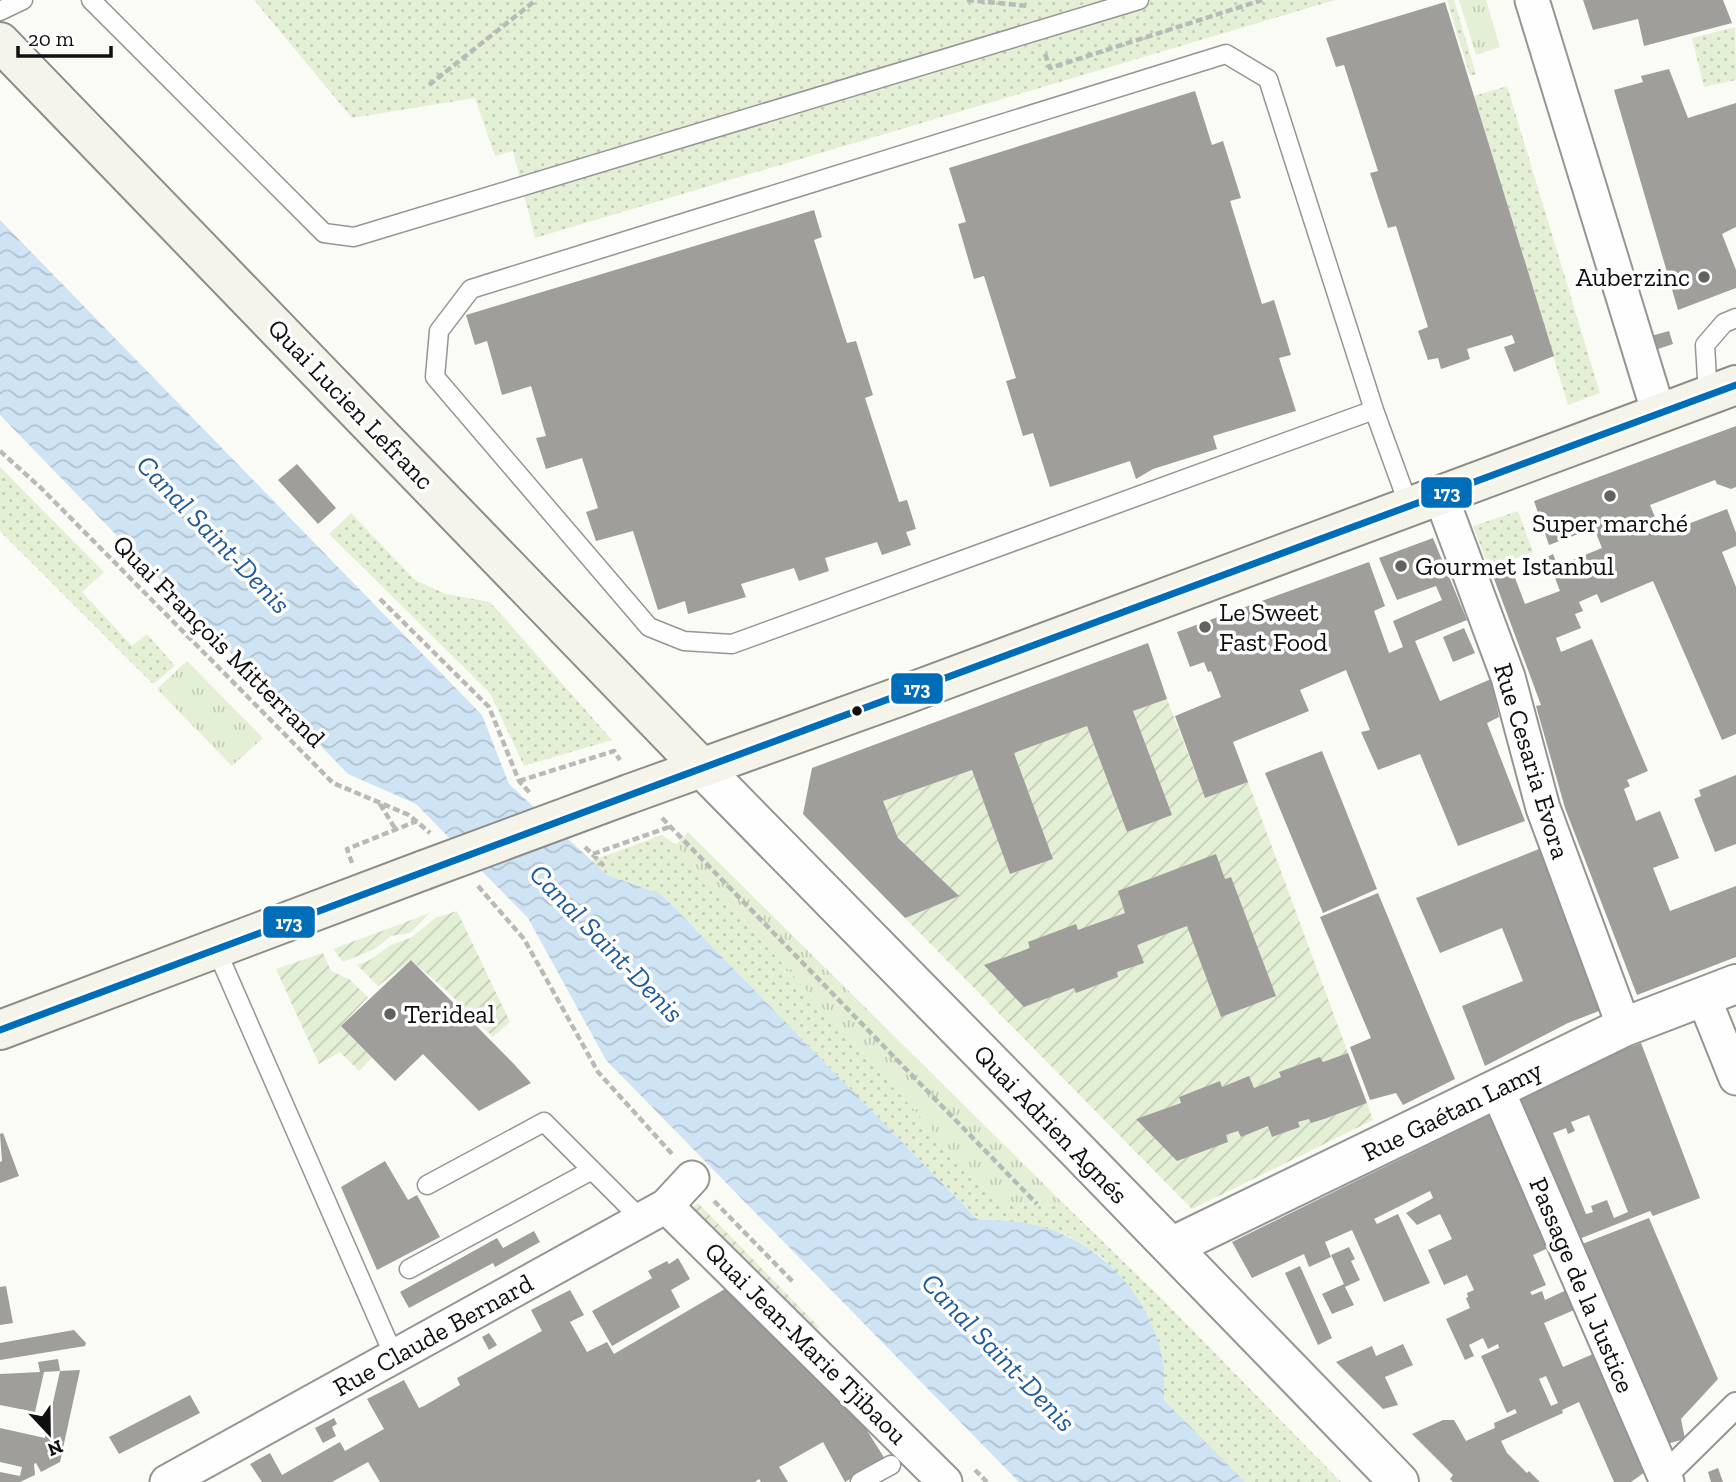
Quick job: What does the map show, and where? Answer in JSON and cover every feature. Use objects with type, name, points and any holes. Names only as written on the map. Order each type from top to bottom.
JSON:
[{"type":"main road","name":"Quai Lucien Lefranc","points":[[0,42],[701,767]]},
{"type":"main road","points":[[0,1030],[216,949],[430,855],[701,767],[901,696],[1722,390]]},
{"type":"street","points":[[1532,0],[1659,414]]},
{"type":"street","name":"Rue Cesaria Evora","points":[[1424,500],[1508,677],[1543,808],[1625,1027]]},
{"type":"street","name":"Quai Adrien Agnés","points":[[701,767],[1399,1482]]},
{"type":"street","points":[[1719,990],[1736,1078]]},
{"type":"street","name":"Rue Gaétan Lamy","points":[[1171,1247],[1625,1027],[1719,990]]},
{"type":"street","name":"Passage de la Justice","points":[[1497,1089],[1664,1480]]},
{"type":"street","name":"Rue Claude Bernard","points":[[167,1482],[654,1213],[692,1178]]},
{"type":"street","name":"Quai Jean-Marie Tjibaou","points":[[654,1213],[945,1482]]},
{"type":"street","points":[[1664,1480],[1736,1405]]},
{"type":"lane","points":[[0,11],[23,0]]},
{"type":"lane","points":[[92,0],[324,233],[354,237],[1139,0]]},
{"type":"lane","points":[[1374,410],[732,644],[684,641],[649,627],[435,377],[439,331],[471,289],[1226,54],[1268,79],[1374,410],[1424,500]]},
{"type":"lane","points":[[1722,390],[1705,345],[1724,323],[1736,318]]},
{"type":"lane","points":[[216,949],[394,1356]]},
{"type":"lane","points":[[427,1185],[544,1122],[592,1170],[654,1213]]},
{"type":"lane","points":[[409,1269],[592,1170]]},
{"type":"lane","points":[[860,1482],[891,1465]]},
{"type":"path","points":[[429,85],[536,0]]},
{"type":"path","name":"Quai François Mitterrand","points":[[0,451],[41,488],[333,783],[409,815],[428,830],[430,855]]},
{"type":"path","points":[[380,599],[489,707],[519,781],[537,799]]},
{"type":"path","points":[[519,781],[614,751],[635,789],[1037,1204]]},
{"type":"path","points":[[380,803],[396,830]]},
{"type":"path","points":[[347,849],[417,821]]},
{"type":"path","points":[[593,854],[671,826]]},
{"type":"path","points":[[583,845],[604,866]]},
{"type":"path","points":[[473,880],[524,939],[598,1072],[692,1178]]},
{"type":"green space","points":[[254,0],[1335,0],[535,238],[513,151],[495,156],[475,98],[352,118]]},
{"type":"green space","points":[[1447,0],[1454,0],[1476,74],[1470,76]]},
{"type":"green space","points":[[1459,0],[1486,0],[1500,47],[1476,55]]},
{"type":"green space","points":[[1735,27],[1736,80],[1704,87],[1692,38]]},
{"type":"green space","points":[[1507,86],[1600,393],[1568,405],[1474,96]]},
{"type":"green space","points":[[0,467],[104,572],[82,592],[132,646],[147,634],[175,666],[153,684],[0,531]]},
{"type":"green space","points":[[1518,511],[1533,552],[1509,561],[1511,569],[1492,575],[1473,526]]},
{"type":"green space","points":[[351,513],[415,580],[446,594],[490,602],[612,740],[524,766],[490,693],[329,534]]},
{"type":"green space","points":[[187,661],[263,738],[232,766],[157,689]]},
{"type":"green space","points":[[1167,699],[1205,798],[1248,782],[1348,1053],[1323,1062],[1320,1057],[1280,1072],[1281,1077],[1254,1088],[1249,1077],[1222,1087],[1220,1081],[1179,1097],[1181,1103],[1137,1119],[1207,1143],[1238,1131],[1241,1137],[1268,1126],[1273,1137],[1300,1127],[1298,1122],[1328,1118],[1367,1103],[1373,1120],[1192,1209],[905,918],[958,896],[898,838],[883,801],[972,770],[1011,874],[1053,859],[1014,753],[1087,726],[1127,832],[1172,815],[1133,711]]},
{"type":"green space","points":[[688,832],[1067,1207],[996,1201],[676,845]]},
{"type":"green space","points":[[662,835],[676,845],[996,1201],[1067,1207],[1165,1302],[1341,1482],[1245,1482],[1164,1400],[1162,1358],[1124,1280],[1102,1257],[1067,1235],[1030,1224],[977,1219],[661,894],[607,875],[591,861]]},
{"type":"green space","points":[[457,911],[510,1022],[493,1037],[411,960],[378,986],[357,965],[372,959],[390,945],[411,938],[435,918]]},
{"type":"green space","points":[[430,913],[410,933],[391,936],[375,949],[343,962],[333,949]]},
{"type":"green space","points":[[323,953],[331,971],[349,979],[368,997],[341,1026],[372,1058],[359,1071],[340,1052],[319,1064],[276,969]]},
{"type":"green space","points":[[698,1203],[819,1327],[810,1336],[772,1288],[688,1211]]},
{"type":"water","name":"Canal Saint-Denis","points":[[0,220],[482,715],[509,784],[607,875],[661,894],[977,1219],[1024,1223],[1054,1231],[1076,1241],[1116,1271],[1145,1311],[1155,1333],[1163,1362],[1164,1400],[1245,1482],[1019,1482],[606,1060],[528,918],[416,804],[348,774],[0,415]]},
{"type":"building","points":[[1583,0],[1723,0],[1732,23],[1644,46],[1638,19],[1593,30]]},
{"type":"building","points":[[1445,2],[1554,356],[1514,372],[1504,347],[1515,343],[1512,335],[1467,349],[1470,359],[1441,369],[1438,358],[1428,360],[1418,331],[1428,327],[1396,226],[1388,228],[1370,173],[1378,171],[1344,65],[1336,67],[1326,38]]},
{"type":"building","points":[[1669,69],[1688,118],[1736,103],[1736,227],[1722,234],[1736,270],[1736,288],[1678,310],[1614,90],[1643,82],[1641,76]]},
{"type":"building","points":[[1195,91],[1212,145],[1223,141],[1241,198],[1230,201],[1262,304],[1274,300],[1291,355],[1279,358],[1296,411],[1213,436],[1217,449],[1153,469],[1136,479],[1130,461],[1050,487],[1033,433],[1023,436],[1006,381],[1016,378],[984,276],[974,279],[958,224],[966,222],[949,168]]},
{"type":"building","points":[[814,210],[822,237],[814,240],[847,343],[856,341],[873,395],[865,398],[899,502],[907,500],[916,529],[906,532],[911,545],[882,555],[877,542],[825,558],[829,571],[799,581],[794,568],[741,584],[746,597],[688,614],[685,601],[658,610],[633,531],[596,541],[586,512],[598,508],[582,458],[546,469],[536,438],[546,436],[531,386],[502,395],[487,341],[475,345],[466,315]]},
{"type":"building","points":[[1669,331],[1673,344],[1655,350],[1651,336]]},
{"type":"building","points":[[1736,426],[1736,487],[1731,489],[1717,484],[1715,480],[1650,505],[1662,534],[1727,509],[1736,533],[1736,546],[1722,552],[1736,587],[1736,734],[1722,740],[1653,581],[1601,603],[1597,594],[1579,602],[1583,611],[1575,614],[1581,628],[1556,638],[1561,652],[1592,639],[1648,771],[1627,780],[1630,786],[1624,789],[1636,821],[1660,811],[1679,858],[1653,868],[1670,911],[1736,886],[1736,957],[1637,995],[1565,808],[1536,706],[1541,705],[1493,576],[1512,570],[1525,604],[1560,591],[1547,557],[1553,554],[1558,566],[1602,548],[1594,528],[1549,545],[1534,501]]},
{"type":"building","points":[[297,464],[336,508],[318,524],[278,480]]},
{"type":"building","points":[[1433,538],[1467,620],[1415,641],[1440,701],[1491,679],[1499,717],[1487,723],[1525,821],[1458,846],[1420,754],[1378,770],[1361,732],[1370,730],[1346,670],[1300,690],[1309,711],[1233,742],[1248,782],[1205,798],[1175,716],[1221,697],[1211,671],[1208,672],[1204,662],[1190,667],[1177,632],[1369,562],[1385,606],[1374,611],[1389,653],[1403,647],[1393,621],[1442,600],[1436,586],[1397,600],[1379,558]]},
{"type":"building","points":[[1464,628],[1475,653],[1453,662],[1443,637]]},
{"type":"building","points":[[1148,643],[1167,699],[1133,711],[1172,815],[1127,832],[1087,726],[1014,753],[1053,859],[1010,874],[972,770],[883,801],[898,838],[959,896],[905,918],[803,814],[812,768]]},
{"type":"building","points":[[1322,751],[1377,889],[1323,913],[1265,773]]},
{"type":"building","points":[[1736,775],[1736,844],[1715,852],[1694,799],[1701,796],[1699,790]]},
{"type":"building","points":[[1539,849],[1604,1009],[1568,1023],[1485,1066],[1462,1006],[1523,981],[1502,928],[1440,953],[1416,898]]},
{"type":"building","points":[[1216,854],[1225,879],[1231,877],[1276,996],[1221,1017],[1187,926],[1137,945],[1144,963],[1117,972],[1118,977],[1076,993],[1074,988],[1024,1007],[984,965],[1030,948],[1028,942],[1076,924],[1078,930],[1125,913],[1118,891]]},
{"type":"building","points":[[1378,893],[1455,1079],[1403,1105],[1396,1093],[1370,1100],[1350,1047],[1371,1038],[1320,917]]},
{"type":"building","points":[[411,960],[531,1083],[479,1111],[423,1054],[395,1081],[341,1026]]},
{"type":"building","points":[[1641,1043],[1700,1198],[1653,1216],[1650,1211],[1574,1241],[1513,1102],[1589,1063]],"holes":[[[1589,1115],[1628,1212],[1614,1218],[1607,1200],[1591,1206],[1593,1212],[1586,1214],[1553,1133],[1566,1128],[1568,1134],[1575,1131],[1571,1122]]]},
{"type":"building","points":[[1348,1053],[1367,1103],[1311,1123],[1309,1119],[1298,1122],[1300,1127],[1272,1137],[1268,1126],[1241,1137],[1238,1131],[1226,1135],[1228,1142],[1177,1161],[1136,1119],[1181,1103],[1179,1097],[1220,1081],[1222,1087],[1249,1076],[1254,1088],[1281,1077],[1279,1072],[1320,1057],[1323,1062]]},
{"type":"building","points":[[1496,1112],[1555,1245],[1533,1255],[1546,1285],[1530,1292],[1532,1295],[1542,1291],[1545,1300],[1573,1287],[1581,1307],[1544,1323],[1563,1367],[1593,1354],[1622,1421],[1630,1417],[1652,1467],[1631,1482],[1614,1482],[1579,1402],[1562,1410],[1563,1413],[1501,1441],[1507,1453],[1540,1482],[1453,1482],[1450,1479],[1453,1475],[1412,1434],[1443,1420],[1454,1420],[1466,1441],[1495,1428],[1494,1423],[1517,1413],[1515,1409],[1507,1413],[1481,1356],[1499,1348],[1498,1344],[1488,1349],[1483,1338],[1469,1345],[1474,1356],[1465,1360],[1446,1319],[1470,1308],[1467,1293],[1474,1290],[1467,1275],[1444,1285],[1428,1250],[1452,1239],[1440,1214],[1417,1225],[1406,1213],[1433,1198],[1430,1191],[1374,1219],[1377,1224],[1398,1214],[1430,1283],[1384,1302],[1352,1230],[1325,1242],[1331,1257],[1309,1267],[1304,1254],[1252,1278],[1232,1242]],"holes":[[[1546,1376],[1558,1403],[1551,1406],[1539,1379]]]},
{"type":"building","points":[[3,1133],[19,1176],[0,1183],[0,1134]]},
{"type":"building","points":[[385,1161],[408,1200],[417,1195],[440,1237],[377,1270],[341,1187]]},
{"type":"building","points":[[1649,1218],[1718,1379],[1681,1419],[1685,1439],[1659,1446],[1572,1248]]},
{"type":"building","points":[[534,1231],[540,1242],[495,1267],[493,1263],[409,1308],[400,1292],[497,1238],[503,1248]]},
{"type":"building","points":[[1349,1247],[1355,1259],[1351,1261],[1360,1280],[1345,1287],[1354,1305],[1332,1314],[1322,1294],[1344,1284],[1331,1255]]},
{"type":"building","points":[[678,1258],[690,1279],[671,1290],[680,1307],[612,1346],[592,1311],[652,1278],[648,1271]]},
{"type":"building","points":[[1300,1266],[1332,1338],[1318,1345],[1285,1273]]},
{"type":"building","points":[[6,1286],[13,1323],[0,1325],[0,1287]]},
{"type":"building","points":[[730,1286],[861,1421],[885,1459],[845,1482],[823,1442],[779,1467],[788,1482],[761,1482],[759,1479],[755,1482],[380,1482],[368,1462],[332,1482],[262,1482],[250,1464],[270,1453],[282,1475],[340,1442],[345,1451],[384,1429],[367,1399],[404,1380],[419,1408],[424,1406],[460,1385],[457,1378],[542,1331],[531,1310],[570,1290],[584,1315],[570,1322],[587,1352],[607,1342],[614,1354]]},
{"type":"building","points":[[74,1330],[86,1343],[85,1346],[0,1360],[0,1343]]},
{"type":"building","points":[[489,1333],[497,1345],[489,1350],[482,1337]]},
{"type":"building","points":[[1403,1344],[1413,1365],[1385,1377],[1398,1405],[1383,1409],[1336,1362],[1372,1346],[1376,1356]]},
{"type":"building","points":[[58,1359],[60,1371],[44,1372],[35,1412],[0,1405],[0,1374],[40,1372],[38,1362]]},
{"type":"building","points":[[80,1370],[60,1462],[41,1472],[36,1463],[35,1475],[20,1482],[0,1482],[0,1472],[20,1476],[22,1467],[0,1462],[0,1428],[45,1438],[60,1371]]},
{"type":"building","points":[[190,1395],[200,1413],[119,1454],[109,1437]]},
{"type":"building","points":[[334,1418],[337,1424],[332,1427],[336,1436],[323,1443],[315,1428]]},
{"type":"building","points":[[1718,1468],[1723,1482],[1711,1482],[1708,1472]]},
{"type":"transit line","name":"173","points":[[0,1030],[1736,385]]},
{"type":"place","name":"Auberzinc","points":[[1704,277]]},
{"type":"place","name":"Super marché","points":[[1610,496]]},
{"type":"place","name":"Gourmet Istanbul","points":[[1401,566]]},
{"type":"place","name":"Le Sweet Fast Food","points":[[1205,627]]},
{"type":"place","name":"Terideal","points":[[390,1014]]}]
